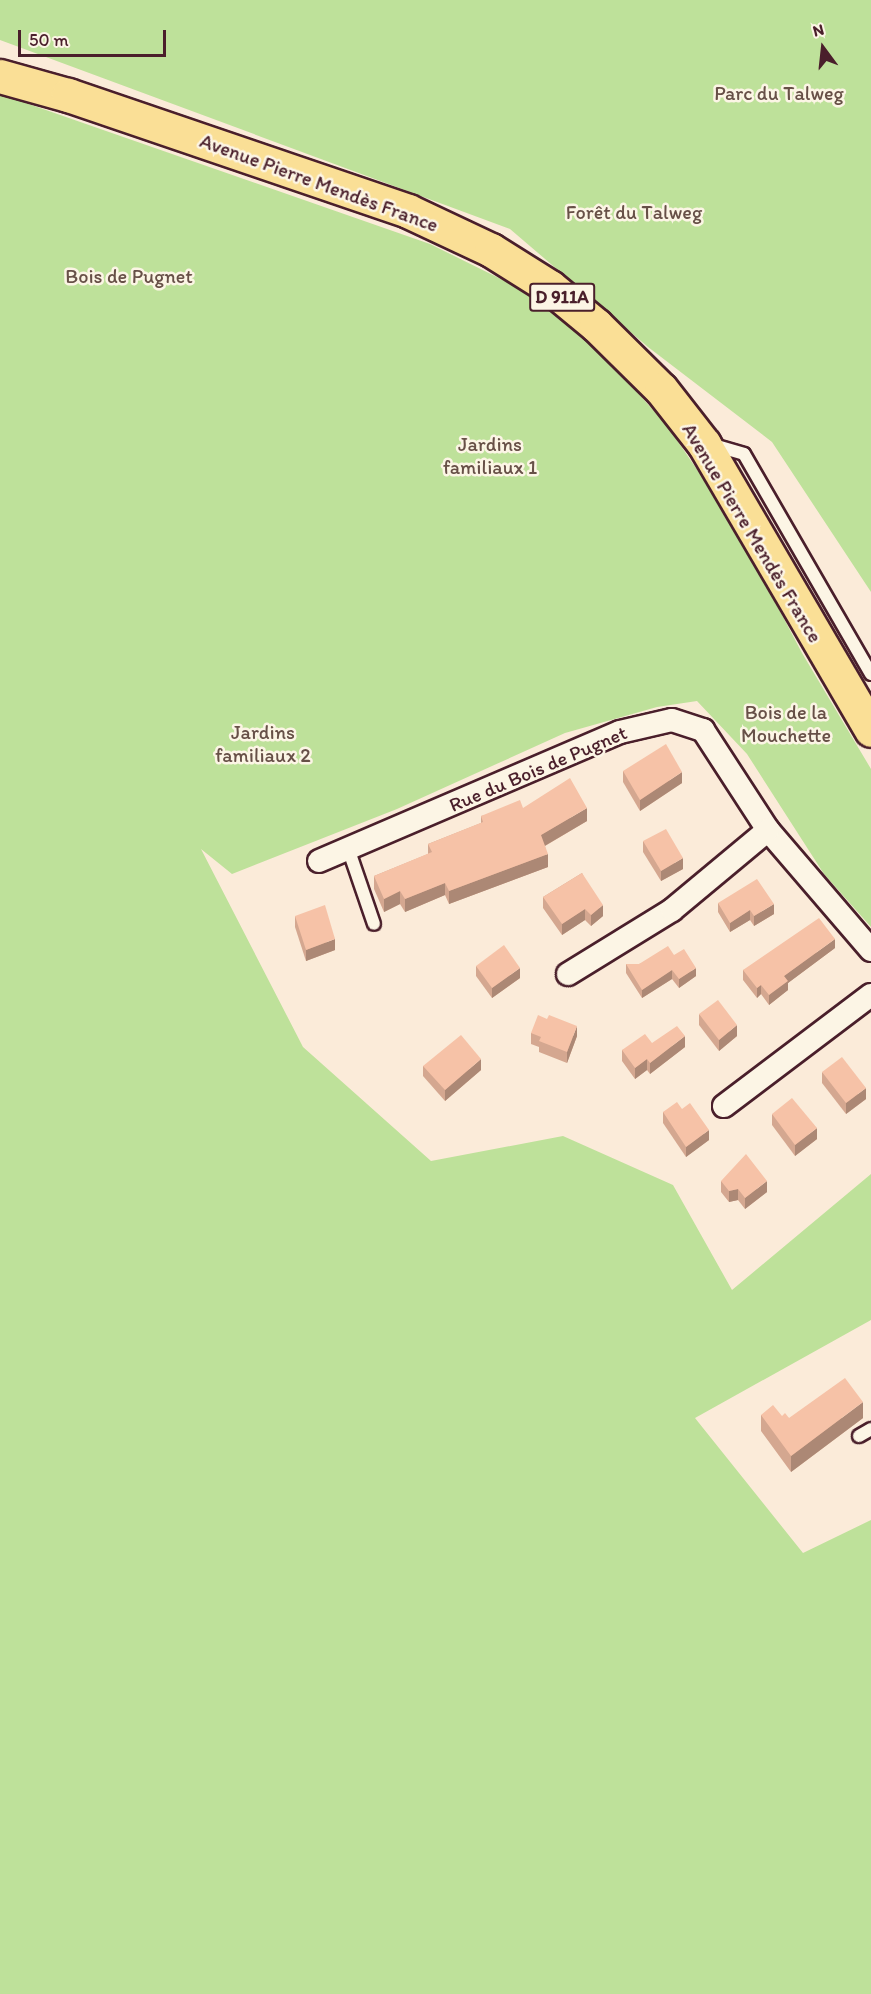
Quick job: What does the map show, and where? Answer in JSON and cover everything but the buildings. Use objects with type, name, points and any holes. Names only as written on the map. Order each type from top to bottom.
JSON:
[{"type":"main road","name":"Avenue Pierre Mendès France","points":[[0,59],[68,95]]},
{"type":"main road","name":"Avenue Pierre Mendès France","points":[[0,76],[68,95],[408,211],[490,250],[550,287],[596,325],[661,389],[704,444],[871,730]]},
{"type":"street","name":"Rue du Bois de Pugnet","points":[[319,861],[620,732],[672,720],[704,730],[768,830],[871,950]]},
{"type":"street","points":[[568,974],[672,910],[768,830]]},
{"type":"street","points":[[724,1106],[871,995]]},
{"type":"lane","points":[[704,444],[723,445],[744,454],[871,674]]},
{"type":"lane","points":[[348,848],[374,924]]},
{"type":"lane","points":[[859,1436],[871,1428]]},
{"type":"green space","name":"Forêt du Talweg","points":[[0,0],[871,0],[871,592],[772,442],[648,347],[510,229],[0,40]]},
{"type":"green space","points":[[0,94],[430,244],[527,292],[593,342],[668,427],[734,524],[802,653],[871,769],[871,927],[824,874],[747,754],[697,701],[657,707],[565,733],[397,809],[232,874],[201,849],[303,1047],[431,1161],[563,1136],[673,1185],[732,1290],[871,1174],[871,1320],[695,1418],[803,1553],[871,1520],[871,1994],[0,1994]]},
{"type":"park label","name":"Parc du Talweg","points":[[779,93]]},
{"type":"park label","name":"Bois de Pugnet","points":[[129,276]]},
{"type":"park label","name":"Jardins familiaux 1","points":[[490,456]]},
{"type":"park label","name":"Bois de la Mouchette","points":[[786,724]]},
{"type":"park label","name":"Jardins familiaux 2","points":[[263,744]]}]
